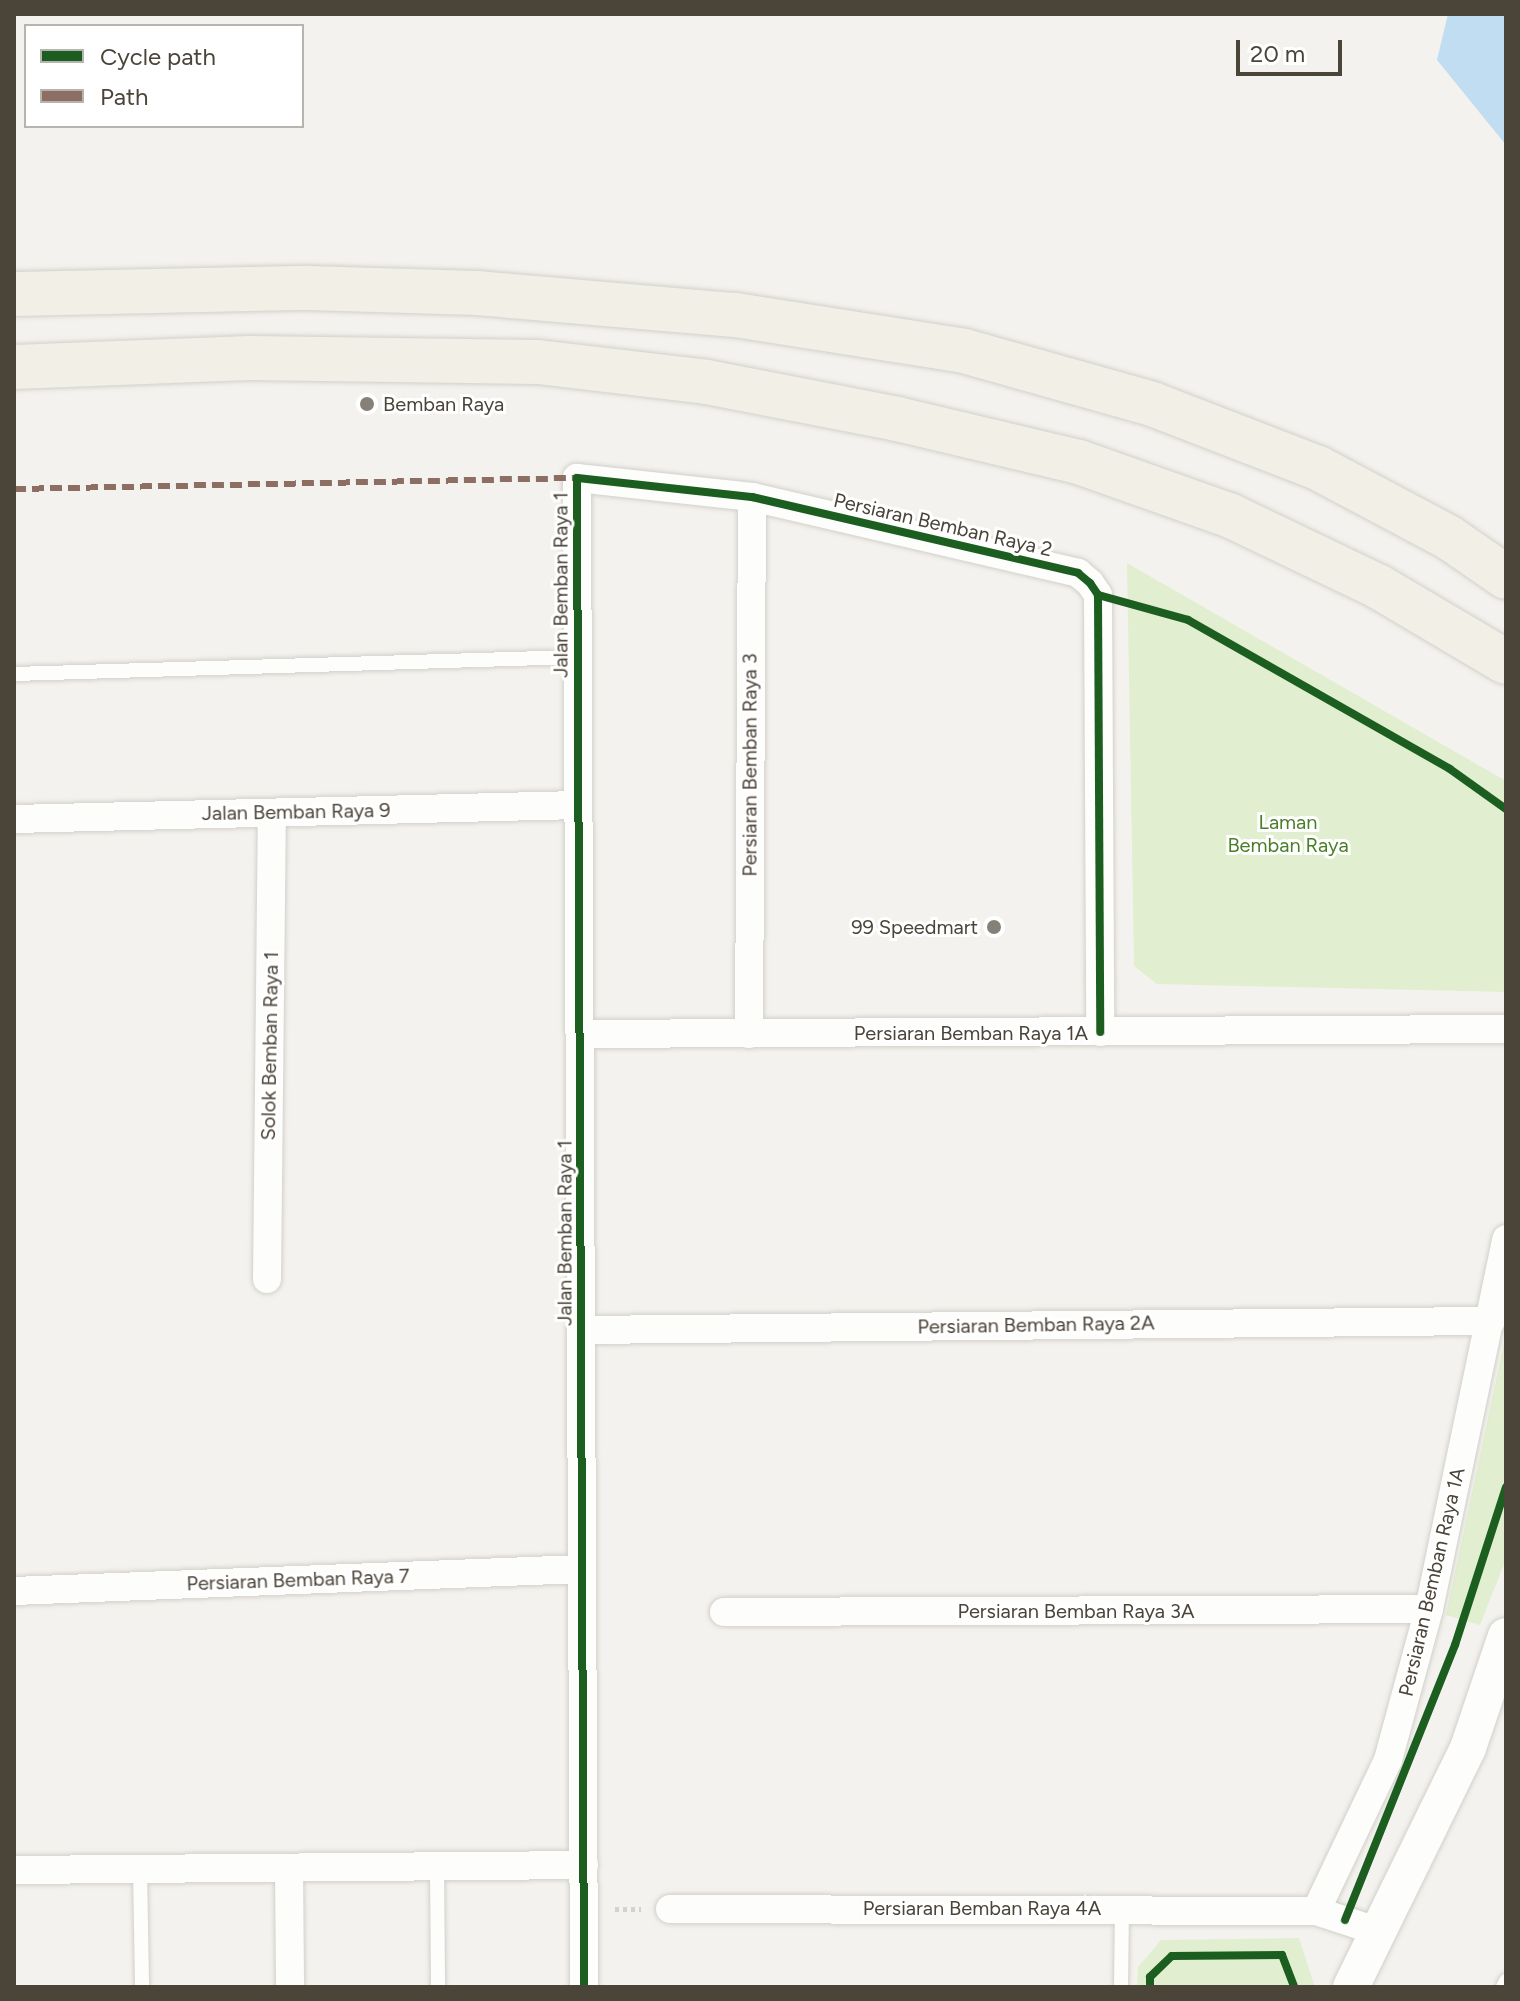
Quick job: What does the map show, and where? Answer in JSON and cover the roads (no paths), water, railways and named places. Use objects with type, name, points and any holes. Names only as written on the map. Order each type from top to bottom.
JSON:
[{"type":"main road","points":[[14,294],[308,288],[477,293],[735,315],[964,351],[1152,404],[1318,468],[1448,537],[1506,577]]},
{"type":"main road","points":[[14,367],[249,358],[538,362],[707,382],[897,419],[1079,462],[1229,515],[1379,587],[1506,662]]},
{"type":"street","name":"Persiaran Bemban Raya 2","points":[[577,478],[752,497],[1078,573],[1098,595],[1100,1032]]},
{"type":"street","name":"Jalan Bemban Raya 1","points":[[577,478],[584,1987]]},
{"type":"street","name":"Persiaran Bemban Raya 3","points":[[749,1034],[752,497]]},
{"type":"street","name":"Jalan Bemban Raya 9","points":[[14,819],[578,805]]},
{"type":"street","name":"Solok Bemban Raya 1","points":[[267,1279],[272,813]]},
{"type":"street","name":"Persiaran Bemban Raya 1A","points":[[580,1034],[1506,1029]]},
{"type":"street","name":"Persiaran Bemban Raya 1A","points":[[1316,1911],[1388,1760],[1429,1609],[1506,1239]]},
{"type":"street","name":"Persiaran Bemban Raya 2A","points":[[581,1330],[1491,1321]]},
{"type":"street","name":"Persiaran Bemban Raya 7","points":[[14,1591],[582,1569]]},
{"type":"street","name":"Persiaran Bemban Raya 3A","points":[[724,1612],[1429,1609]]},
{"type":"street","points":[[1351,1987],[1468,1748],[1506,1636]]},
{"type":"street","points":[[14,1870],[584,1865]]},
{"type":"street","points":[[289,1868],[290,1987]]},
{"type":"street","name":"Persiaran Bemban Raya 4A","points":[[670,1909],[1316,1911],[1377,1931]]},
{"type":"lane","points":[[14,674],[578,657]]},
{"type":"lane","points":[[437,1866],[438,1987]]},
{"type":"lane","points":[[140,1869],[142,1987]]},
{"type":"lane","points":[[1121,1987],[1122,1908]]},
{"type":"lane","points":[[1503,1987],[1506,1981]]},
{"type":"water","points":[[1448,14],[1506,14],[1506,145],[1437,60]]},
{"type":"place","name":"Bemban Raya","points":[[367,404]]},
{"type":"place","name":"99 Speedmart","points":[[994,927]]},
{"type":"park label","name":"Laman Bemban Raya","points":[[1288,834]]}]
